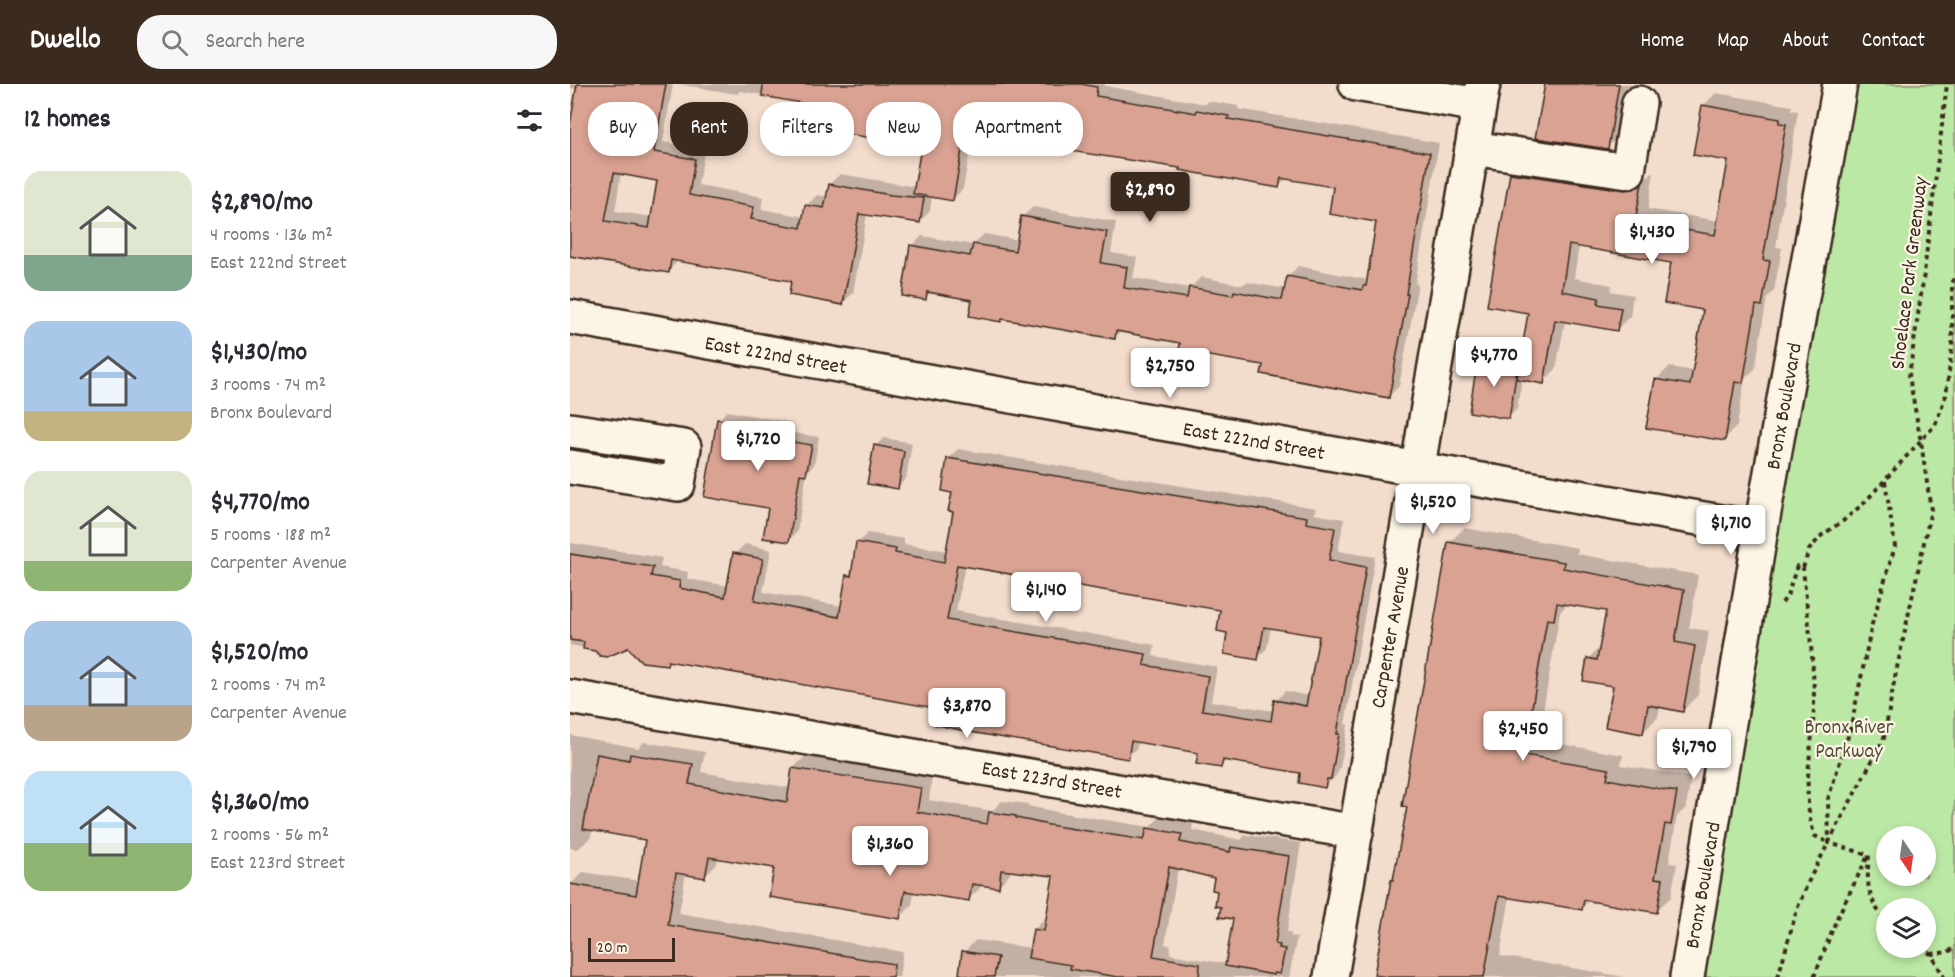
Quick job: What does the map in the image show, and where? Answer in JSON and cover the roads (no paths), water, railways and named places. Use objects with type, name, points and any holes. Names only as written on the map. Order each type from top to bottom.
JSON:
[{"type":"street","points":[[1356,84],[1481,94]]},
{"type":"street","name":"Bronx Boulevard","points":[[1687,977],[1761,529],[1840,84]]},
{"type":"street","name":"Carpenter Avenue","points":[[1331,977],[1481,94]]},
{"type":"street","points":[[1472,148],[1628,171],[1639,103]]},
{"type":"street","name":"East 222nd Street","points":[[570,317],[1418,470],[1761,529]]},
{"type":"street","points":[[570,430],[684,447],[678,484],[570,467]]},
{"type":"street","name":"East 223rd Street","points":[[570,697],[1356,832]]},
{"type":"park label","name":"Bronx River Parkway","points":[[1849,738]]}]
